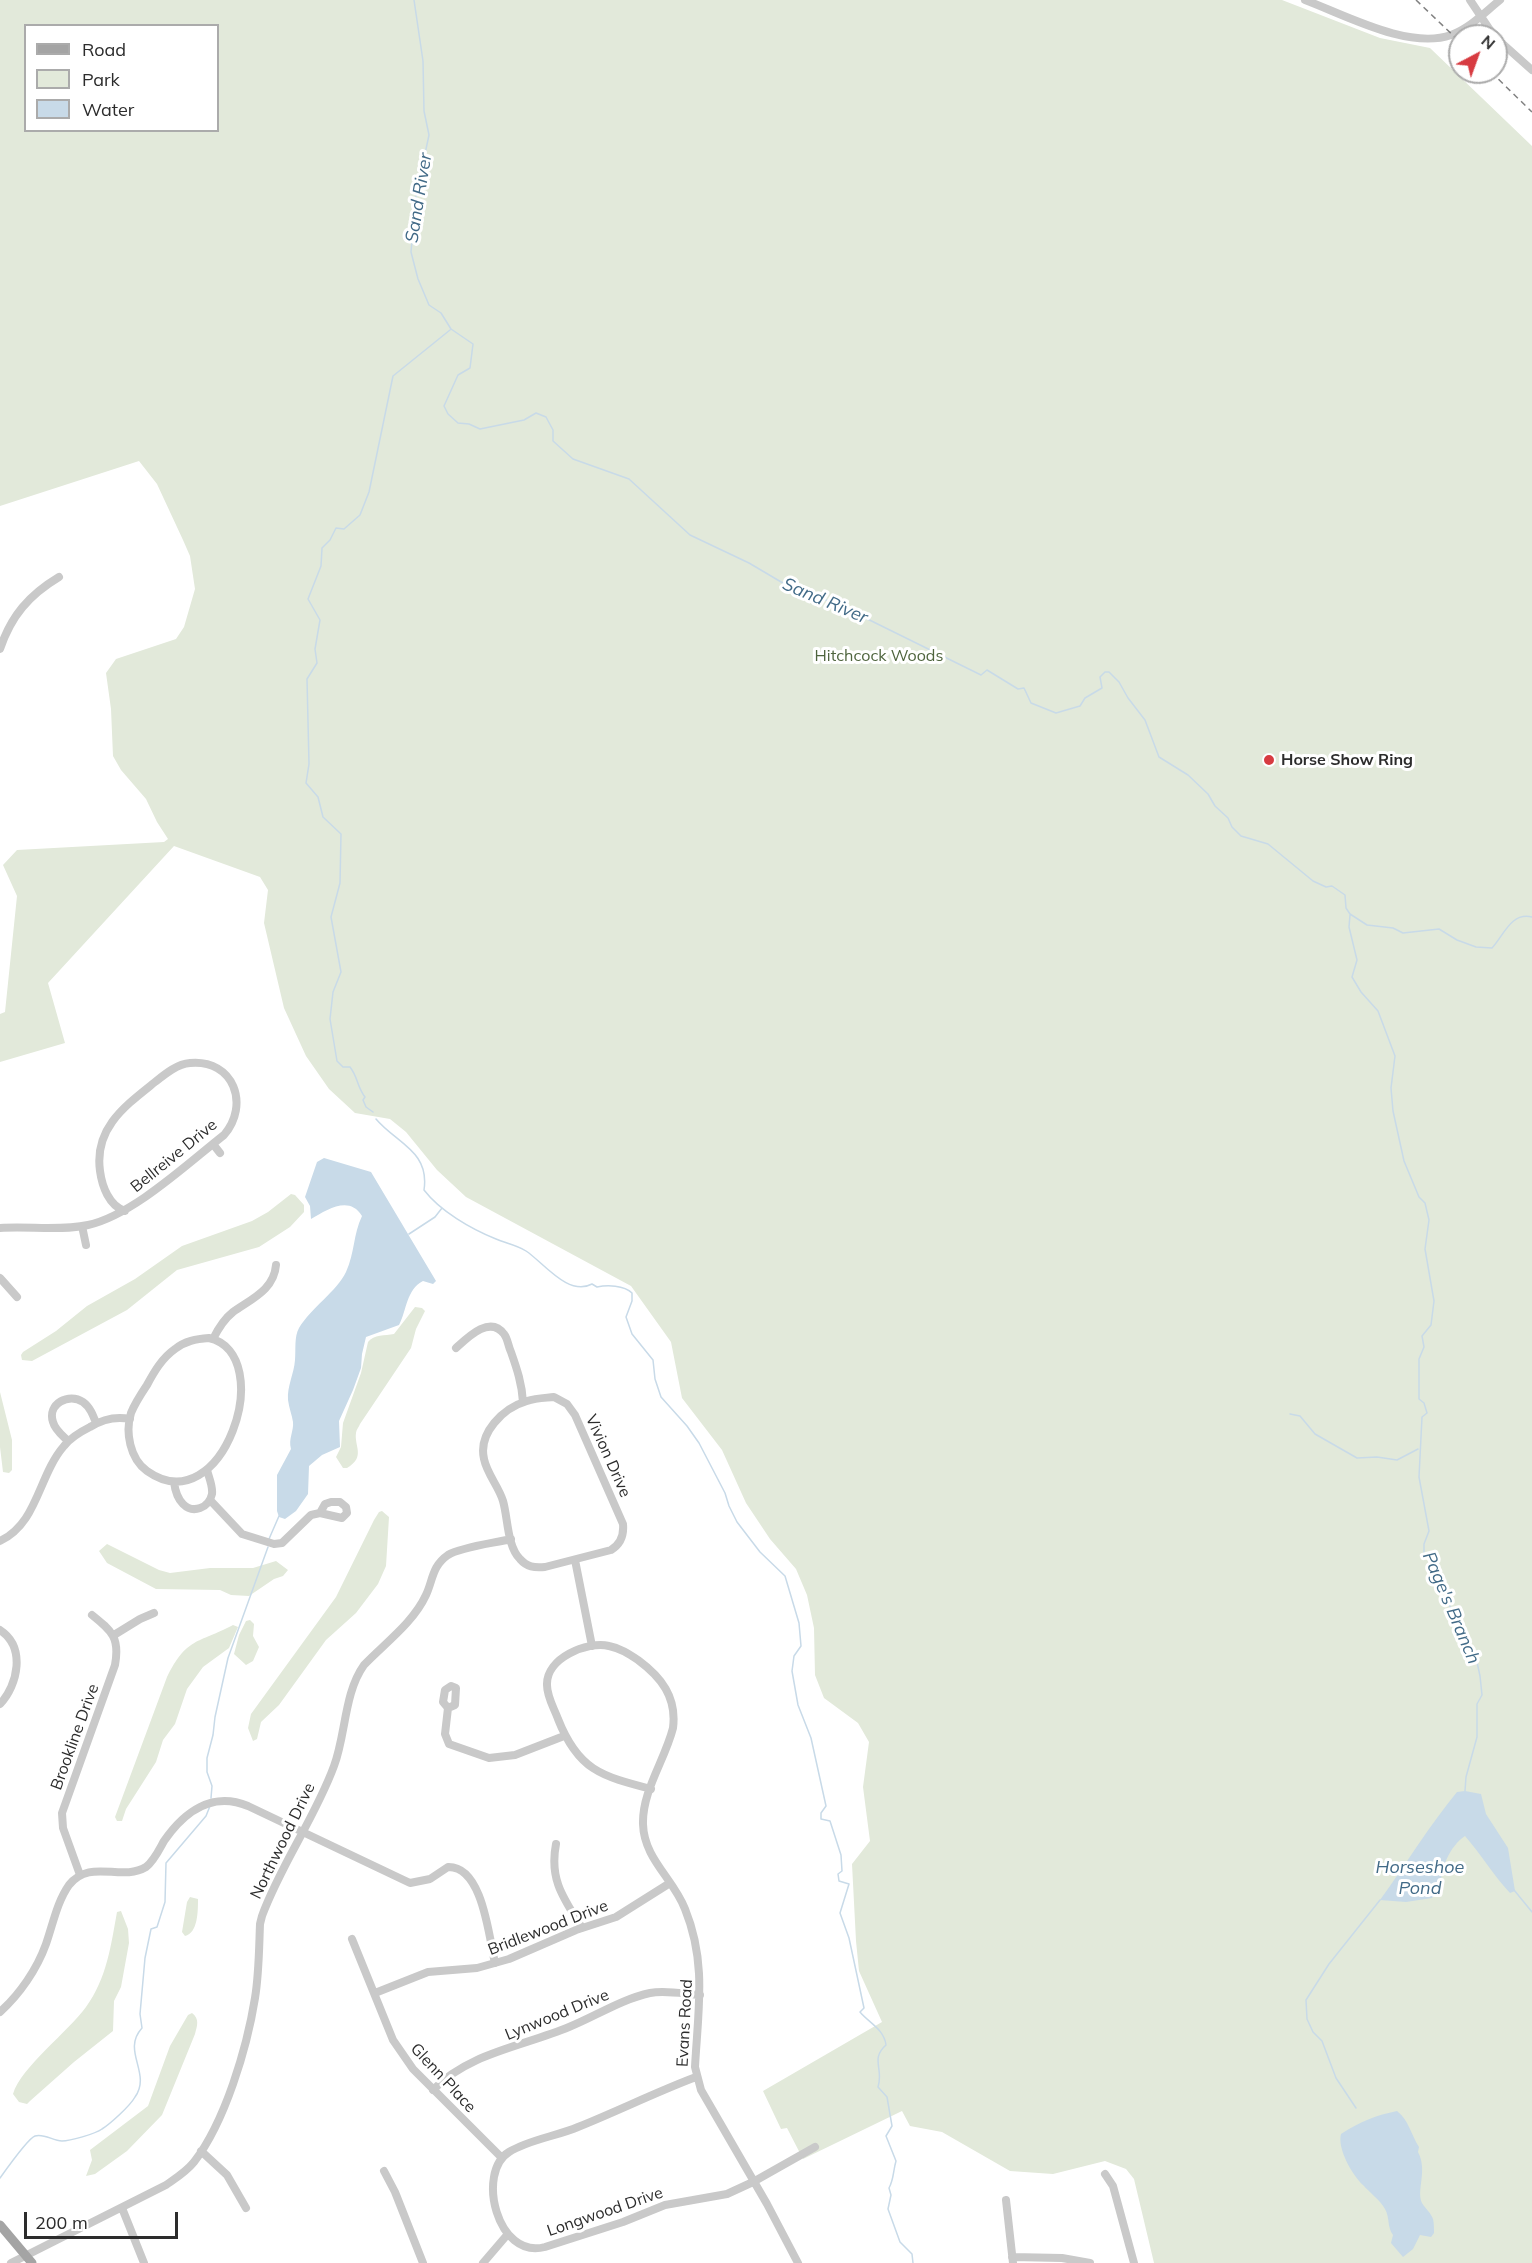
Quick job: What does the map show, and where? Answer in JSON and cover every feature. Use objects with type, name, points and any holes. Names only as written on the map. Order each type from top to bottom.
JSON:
[{"type":"main road","points":[[0,2225],[29,2260]]},
{"type":"street","points":[[1305,0],[1414,39],[1428,39],[1452,34],[1480,17],[1500,0]]},
{"type":"street","points":[[1470,0],[1485,24]]},
{"type":"street","points":[[1508,49],[1532,70]]},
{"type":"street","points":[[0,650],[9,626],[24,603],[39,589],[59,577]]},
{"type":"street","name":"Bellreive Drive","points":[[0,1228],[82,1226],[107,1219],[152,1197],[224,1136],[233,1121],[237,1101],[236,1091],[228,1077],[216,1068],[193,1062],[177,1066],[117,1113],[103,1137],[99,1159],[101,1179],[114,1206],[125,1210]]},
{"type":"street","points":[[213,1144],[220,1154]]},
{"type":"street","points":[[82,1226],[86,1245]]},
{"type":"street","points":[[213,1339],[228,1317],[258,1296],[270,1284],[276,1264]]},
{"type":"street","points":[[0,1278],[17,1297]]},
{"type":"street","points":[[456,1348],[484,1328],[491,1327],[501,1331],[518,1371],[523,1402]]},
{"type":"street","points":[[195,1339],[213,1339],[228,1350],[235,1361],[241,1379],[242,1392],[238,1413],[225,1447],[216,1462],[192,1478],[174,1482],[158,1478],[139,1464],[130,1442],[130,1419],[137,1401],[157,1369],[174,1349],[195,1339]]},
{"type":"street","name":"Vivion Drive","points":[[554,1397],[570,1407],[623,1524],[622,1537],[614,1548],[574,1560],[533,1568],[518,1557],[512,1539],[503,1502],[486,1467],[483,1451],[485,1439],[492,1426],[509,1410],[523,1402],[554,1397]]},
{"type":"street","points":[[68,1441],[52,1421],[53,1410],[59,1402],[70,1398],[81,1401],[88,1406],[96,1423]]},
{"type":"street","points":[[0,1541],[12,1535],[21,1526],[45,1477],[68,1441],[96,1423],[111,1418],[130,1419]]},
{"type":"street","points":[[174,1482],[178,1498],[186,1507],[200,1508],[210,1500],[212,1488],[207,1470]]},
{"type":"street","points":[[210,1500],[242,1534],[274,1544],[282,1543],[311,1515],[321,1513]]},
{"type":"street","name":"Northwood Drive","points":[[11,2263],[29,2260],[182,2175],[201,2151],[225,2103],[245,2044],[256,1990],[262,1916],[334,1766],[352,1690],[361,1670],[413,1615],[426,1596],[435,1568],[444,1558],[458,1551],[512,1539]]},
{"type":"street","points":[[574,1560],[592,1646],[558,1661],[552,1668],[547,1687],[550,1701],[564,1736],[574,1752],[589,1766],[606,1775],[651,1789]]},
{"type":"street","points":[[92,1615],[114,1635],[154,1613]]},
{"type":"street","points":[[0,1630],[13,1645],[16,1666],[12,1687],[0,1704]]},
{"type":"street","name":"Brookline Drive","points":[[80,1875],[63,1828],[62,1813],[115,1665],[117,1653],[114,1635]]},
{"type":"street","name":"Evans Road","points":[[592,1646],[607,1645],[630,1655],[654,1672],[670,1697],[673,1709],[672,1728],[644,1812],[644,1837],[651,1857],[681,1899],[693,1930],[700,1963],[696,2077],[700,2090],[798,2263]]},
{"type":"street","points":[[448,1708],[445,1734],[449,1744],[489,1758],[514,1755],[564,1736]]},
{"type":"street","points":[[0,2012],[28,1979],[38,1962],[60,1901],[70,1884],[80,1875],[99,1870],[130,1872],[144,1868],[151,1863],[180,1821],[196,1808],[225,1800],[243,1804],[410,1883],[430,1879],[448,1867],[462,1870],[472,1881],[480,1896],[495,1964]]},
{"type":"street","points":[[556,1844],[553,1859],[556,1882],[582,1928]]},
{"type":"street","name":"Bridlewood Drive","points":[[375,1993],[426,1973],[466,1970],[495,1964],[533,1950],[582,1928],[616,1917],[670,1883]]},
{"type":"street","name":"Glenn Place","points":[[352,1940],[397,2048],[433,2090],[502,2158]]},
{"type":"street","name":"Lynwood Drive","points":[[433,2090],[447,2076],[472,2061],[550,2035],[641,1995],[662,1992],[700,1995]]},
{"type":"street","points":[[483,2263],[507,2235],[500,2222],[492,2182],[502,2158],[515,2149],[576,2128],[696,2077]]},
{"type":"street","name":"Longwood Drive","points":[[507,2235],[525,2247],[536,2250],[623,2222],[666,2205],[719,2197],[753,2182],[815,2147]]},
{"type":"street","points":[[201,2151],[227,2175],[246,2208]]},
{"type":"street","points":[[384,2171],[395,2192],[423,2263]]},
{"type":"street","points":[[1105,2174],[1113,2186],[1134,2263]]},
{"type":"street","points":[[1006,2200],[1012,2260],[1062,2258],[1090,2263]]},
{"type":"street","points":[[122,2208],[144,2263]]},
{"type":"green space","name":"Hitchcock Woods","points":[[0,0],[1282,0],[1380,38],[1430,48],[1448,65],[1448,84],[1467,84],[1532,146],[1532,2263],[1154,2263],[1134,2179],[1126,2169],[1105,2161],[1053,2174],[1010,2171],[942,2132],[910,2126],[902,2111],[803,2159],[787,2128],[781,2129],[763,2091],[882,2022],[859,1971],[852,1864],[870,1841],[863,1787],[869,1742],[858,1723],[824,1698],[815,1675],[814,1628],[807,1595],[796,1569],[770,1539],[746,1503],[722,1450],[682,1398],[671,1342],[631,1286],[466,1197],[437,1170],[406,1132],[390,1119],[355,1113],[329,1089],[306,1056],[284,1008],[264,923],[268,890],[260,877],[174,846],[48,983],[65,1043],[0,1062],[0,1014],[5,1012],[17,896],[3,865],[17,850],[164,842],[168,839],[146,799],[121,770],[113,756],[111,709],[106,673],[116,659],[176,639],[184,627],[195,589],[190,556],[157,484],[139,461],[0,506]]},
{"type":"green space","points":[[291,1194],[295,1195],[304,1205],[304,1212],[290,1227],[259,1247],[177,1270],[127,1310],[32,1361],[22,1360],[23,1352],[56,1331],[87,1306],[135,1279],[182,1246],[252,1221]]},
{"type":"green space","points":[[415,1307],[425,1311],[416,1329],[411,1348],[356,1432],[358,1456],[356,1460],[347,1468],[343,1468],[336,1457],[341,1447],[343,1423],[361,1373],[368,1342],[376,1336],[394,1334]]},
{"type":"green space","points":[[0,1392],[12,1440],[12,1470],[9,1473],[3,1472],[0,1447]]},
{"type":"green space","points":[[382,1511],[389,1517],[386,1566],[378,1584],[356,1613],[326,1640],[279,1705],[261,1722],[257,1739],[253,1741],[248,1728],[251,1714],[336,1597],[374,1520]]},
{"type":"green space","points":[[107,1544],[159,1570],[170,1573],[210,1568],[253,1568],[276,1561],[288,1570],[283,1576],[274,1579],[249,1596],[231,1595],[220,1590],[156,1589],[107,1563],[99,1551]]},
{"type":"green space","points":[[250,1620],[254,1624],[253,1636],[259,1647],[253,1661],[246,1665],[234,1654],[239,1635],[246,1621]]},
{"type":"green space","points":[[233,1625],[238,1627],[229,1648],[203,1667],[187,1689],[175,1724],[163,1740],[156,1762],[126,1809],[122,1821],[117,1821],[115,1817],[167,1677],[174,1664],[194,1643]]},
{"type":"green space","points":[[190,1897],[198,1899],[197,1915],[193,1931],[185,1936],[182,1932],[187,1902]]},
{"type":"green space","points":[[121,1911],[128,1929],[129,1943],[121,1987],[114,2001],[113,2031],[27,2104],[19,2102],[13,2094],[25,2073],[78,2017],[99,1985],[113,1937],[117,1912]]},
{"type":"green space","points":[[192,2013],[197,2020],[195,2034],[162,2115],[127,2151],[95,2174],[86,2176],[92,2160],[90,2150],[148,2106],[170,2046],[188,2015]]},
{"type":"water","points":[[324,1158],[371,1172],[436,1281],[433,1284],[423,1281],[417,1285],[399,1325],[366,1337],[361,1368],[339,1421],[340,1447],[322,1455],[309,1466],[308,1494],[296,1511],[285,1519],[279,1517],[277,1511],[277,1475],[291,1449],[293,1422],[288,1395],[294,1365],[296,1335],[310,1313],[337,1286],[346,1272],[362,1216],[351,1206],[344,1205],[311,1219],[310,1206],[305,1197],[317,1162]]},
{"type":"water","name":"Horseshoe Pond","points":[[1457,1792],[1481,1794],[1486,1814],[1508,1848],[1515,1891],[1510,1893],[1465,1836],[1447,1858],[1442,1872],[1441,1886],[1432,1898],[1406,1902],[1380,1900]]},
{"type":"water","points":[[1397,2111],[1407,2123],[1419,2147],[1422,2166],[1421,2198],[1432,2217],[1434,2226],[1434,2233],[1431,2237],[1420,2235],[1413,2249],[1403,2257],[1391,2243],[1393,2235],[1385,2209],[1354,2175],[1343,2154],[1340,2140],[1341,2134],[1355,2126]]},
{"type":"waterway","name":"Sand River","points":[[414,0],[423,61],[424,111],[429,135],[416,196],[411,252],[418,279],[429,305],[441,313],[451,329],[473,344],[470,368],[458,375],[444,406],[448,414],[458,423],[469,424],[480,429],[524,420],[536,413],[546,417],[553,430],[553,441],[573,459],[629,479],[690,535],[749,563],[793,589],[835,603],[981,675],[987,670],[1018,689],[1024,688],[1031,703],[1056,713],[1080,706],[1085,698],[1102,688],[1100,677],[1105,672],[1109,672],[1119,682],[1145,720],[1159,757],[1188,775],[1208,794],[1215,806],[1228,818],[1232,827],[1241,836],[1268,844],[1313,881],[1326,887],[1332,886],[1345,895],[1346,908],[1350,914],[1367,925],[1393,928],[1403,933],[1439,929],[1457,940],[1476,947],[1492,948],[1513,921],[1525,916],[1532,917]]},
{"type":"waterway","points":[[373,1112],[366,1107],[363,1100],[365,1097],[355,1074],[350,1067],[343,1067],[337,1061],[330,1019],[333,992],[341,972],[331,917],[340,883],[341,834],[323,817],[318,797],[306,783],[309,764],[307,679],[317,663],[315,649],[320,620],[308,599],[321,566],[322,548],[330,540],[336,528],[344,529],[360,515],[369,492],[393,376],[450,330]]},
{"type":"waterway","name":"Page's Branch","points":[[1350,915],[1349,927],[1357,960],[1352,977],[1361,992],[1378,1011],[1395,1056],[1391,1088],[1393,1111],[1404,1161],[1419,1197],[1425,1203],[1429,1220],[1425,1249],[1434,1301],[1431,1325],[1422,1336],[1424,1347],[1419,1359],[1419,1399],[1424,1403],[1427,1413],[1422,1417],[1419,1477],[1429,1531],[1424,1544],[1424,1554],[1437,1567],[1436,1576],[1447,1589],[1449,1605],[1477,1662],[1480,1676],[1482,1695],[1477,1704],[1477,1737],[1466,1777],[1465,1791]]},
{"type":"waterway","points":[[376,1119],[417,1157],[422,1166],[424,1190],[438,1205],[457,1219],[486,1235],[522,1249],[556,1276],[574,1286],[583,1287],[592,1284],[597,1287],[615,1286],[625,1288],[632,1293],[632,1301],[626,1317],[632,1334],[653,1360],[655,1379],[661,1397],[699,1443],[737,1522],[760,1552],[785,1576],[799,1623],[801,1646],[794,1656],[792,1671],[798,1705],[811,1738],[826,1806],[821,1813],[821,1819],[830,1821],[841,1855],[842,1871],[838,1874],[839,1881],[849,1884],[840,1913],[849,1938],[864,2008],[860,2012],[879,2030],[886,2045],[881,2050],[878,2060],[880,2075],[878,2087],[887,2097],[892,2126],[886,2136],[896,2161],[889,2188],[891,2195],[888,2209],[900,2242],[912,2254],[913,2263]]},
{"type":"waterway","points":[[409,1234],[435,1217],[442,1208]]},
{"type":"waterway","points":[[1290,1414],[1300,1416],[1315,1434],[1357,1458],[1377,1457],[1397,1460],[1418,1449]]},
{"type":"waterway","points":[[269,1539],[279,1516]]},
{"type":"waterway","points":[[211,1798],[212,1786],[207,1772],[207,1758],[228,1658],[268,1547]]},
{"type":"waterway","points":[[0,2178],[35,2136],[62,2141],[94,2133],[115,2119],[135,2097],[140,2079],[134,2045],[142,2028],[140,2014],[145,1958],[151,1929],[157,1927],[165,1902],[166,1863],[206,1816],[210,1806]]},
{"type":"waterway","points":[[1514,1890],[1532,1912]]},
{"type":"waterway","name":"Page's Branch","points":[[1356,2108],[1336,2078],[1322,2041],[1313,2032],[1307,2019],[1306,2000],[1329,1964],[1380,1900]]},
{"type":"railway","points":[[1416,0],[1448,31]]},
{"type":"railway","points":[[1503,84],[1532,112]]},
{"type":"place","name":"Horse Show Ring","points":[[1269,760]]}]
